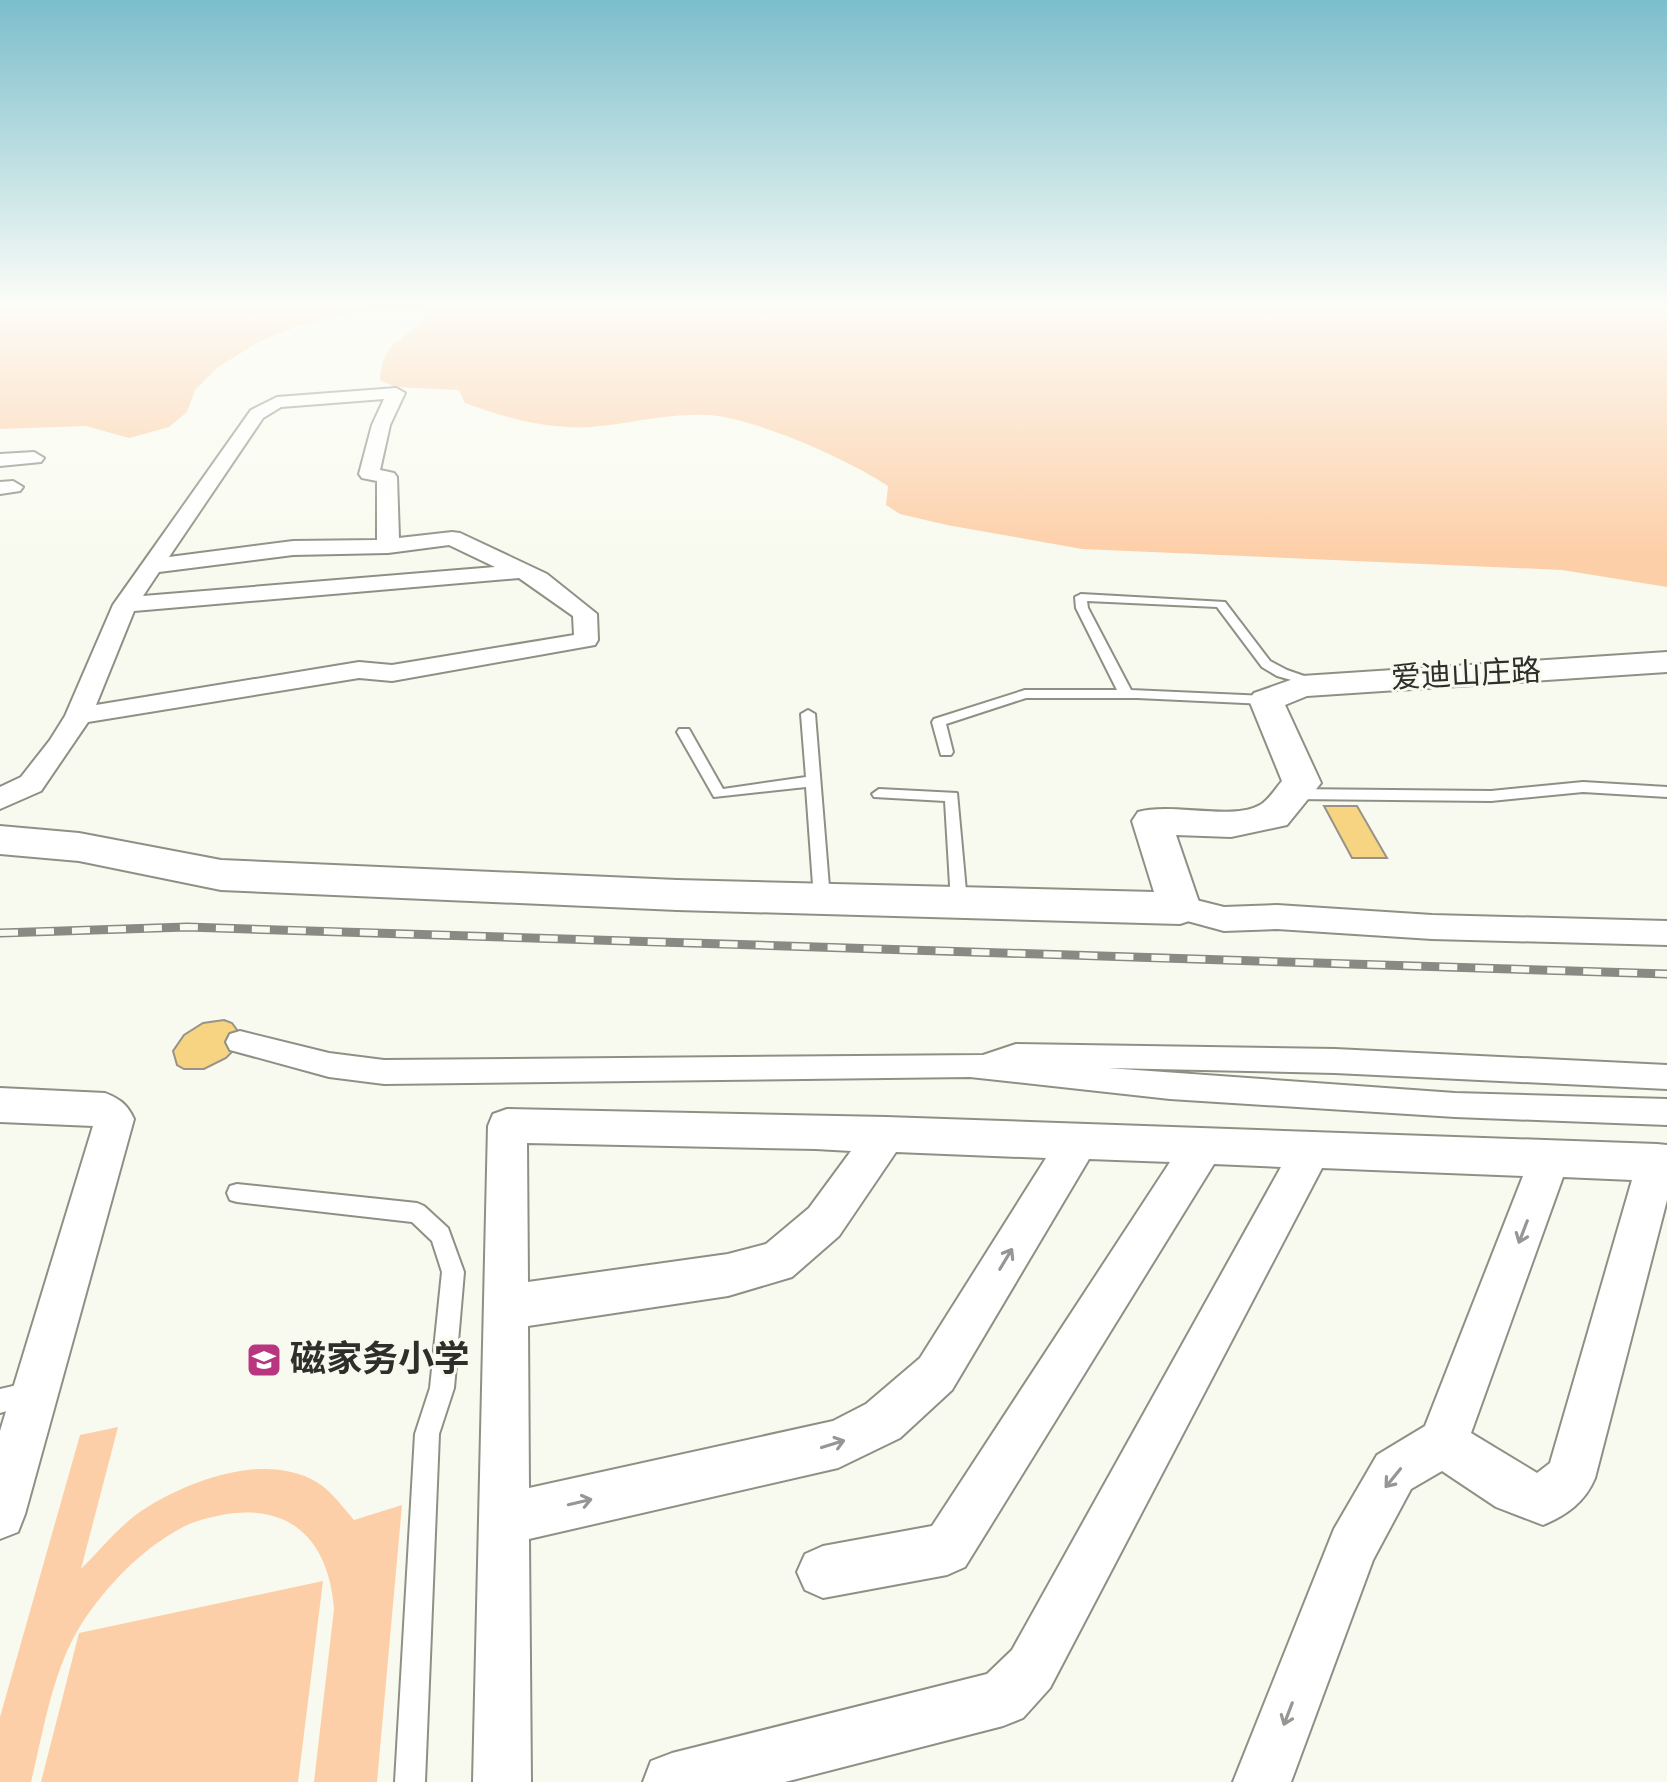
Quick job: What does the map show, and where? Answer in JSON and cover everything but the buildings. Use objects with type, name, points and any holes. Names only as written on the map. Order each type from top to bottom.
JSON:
[{"type":"street","points":[[0,799],[31,784],[62,744],[78,716],[125,605],[257,414],[277,402],[396,393],[381,425],[369,474],[387,477],[388,546]]},
{"type":"street","points":[[0,460],[34,458]]},
{"type":"street","points":[[78,716],[359,670],[392,673],[586,640],[585,614],[539,579],[452,538],[388,546],[293,548],[151,566]]},
{"type":"street","points":[[125,605],[281,588],[392,585],[521,571]]},
{"type":"street","name":"爱迪山庄路","points":[[1266,700],[1302,686],[1667,662]]},
{"type":"street","points":[[1180,908],[1152,821],[1231,824],[1273,816],[1302,783],[1266,700]]},
{"type":"street","points":[[0,840],[79,847],[221,875],[822,899],[1180,908],[1224,919],[1277,917],[1432,927],[1667,933]]},
{"type":"street","points":[[240,1042],[329,1065],[384,1072],[970,1065],[1170,1087],[1455,1105],[1667,1112]]},
{"type":"street","points":[[970,1065],[1016,1055],[1335,1061],[1667,1077]]},
{"type":"street","points":[[0,1105],[105,1110],[115,1119],[18,1397],[0,1514]]},
{"type":"street","points":[[502,1782],[507,1126],[886,1134],[1662,1162],[1570,1478],[1543,1500],[1514,1489],[1443,1443]]},
{"type":"street","points":[[506,1307],[728,1275],[777,1262],[824,1222],[886,1134]]},
{"type":"street","points":[[504,1519],[838,1444],[883,1421],[936,1374],[1078,1142]]},
{"type":"street","points":[[823,1572],[947,1549],[1203,1146]]},
{"type":"street","points":[[672,1782],[1003,1698],[1031,1669],[1311,1150]]},
{"type":"street","points":[[1262,1782],[1352,1547],[1394,1472],[1443,1443],[1550,1159]]},
{"type":"lane","points":[[1126,694],[1082,608],[1081,597],[1221,604],[1266,664],[1282,673],[1324,685]]},
{"type":"lane","points":[[946,752],[939,722],[1025,694],[1126,694],[1266,700]]},
{"type":"lane","points":[[808,714],[822,899]]},
{"type":"lane","points":[[684,732],[719,794],[814,781]]},
{"type":"lane","points":[[1293,794],[1491,796],[1583,787],[1667,792]]},
{"type":"lane","points":[[879,794],[952,796],[959,902]]},
{"type":"lane","points":[[237,1193],[417,1213],[441,1235],[453,1272],[442,1388],[427,1434],[410,1782]]},
{"type":"shaded area","points":[[0,388],[197,388],[187,412],[169,427],[129,438],[86,426],[0,429]]},
{"type":"shaded area","points":[[420,388],[1667,388],[1667,587],[1562,570],[1082,549],[900,514],[886,505],[888,486],[871,476],[800,441],[725,417],[691,415],[590,427],[558,426],[511,418],[465,403],[459,390]]},
{"type":"shaded area","points":[[118,1427],[81,1569],[139,1512],[185,1487],[227,1474],[269,1469],[309,1478],[328,1491],[354,1520],[402,1505],[377,1782],[314,1782],[334,1609],[331,1585],[315,1546],[302,1532],[287,1521],[247,1513],[222,1515],[181,1528],[149,1549],[114,1582],[84,1620],[64,1657],[31,1782],[0,1782],[0,1717],[80,1435]]},
{"type":"shaded area","points":[[323,1581],[298,1782],[41,1782],[79,1633]]},
{"type":"railway","points":[[0,933],[187,927],[1667,974]]},
{"type":"place","name":"磁家务小学","points":[[264,1360]]}]
